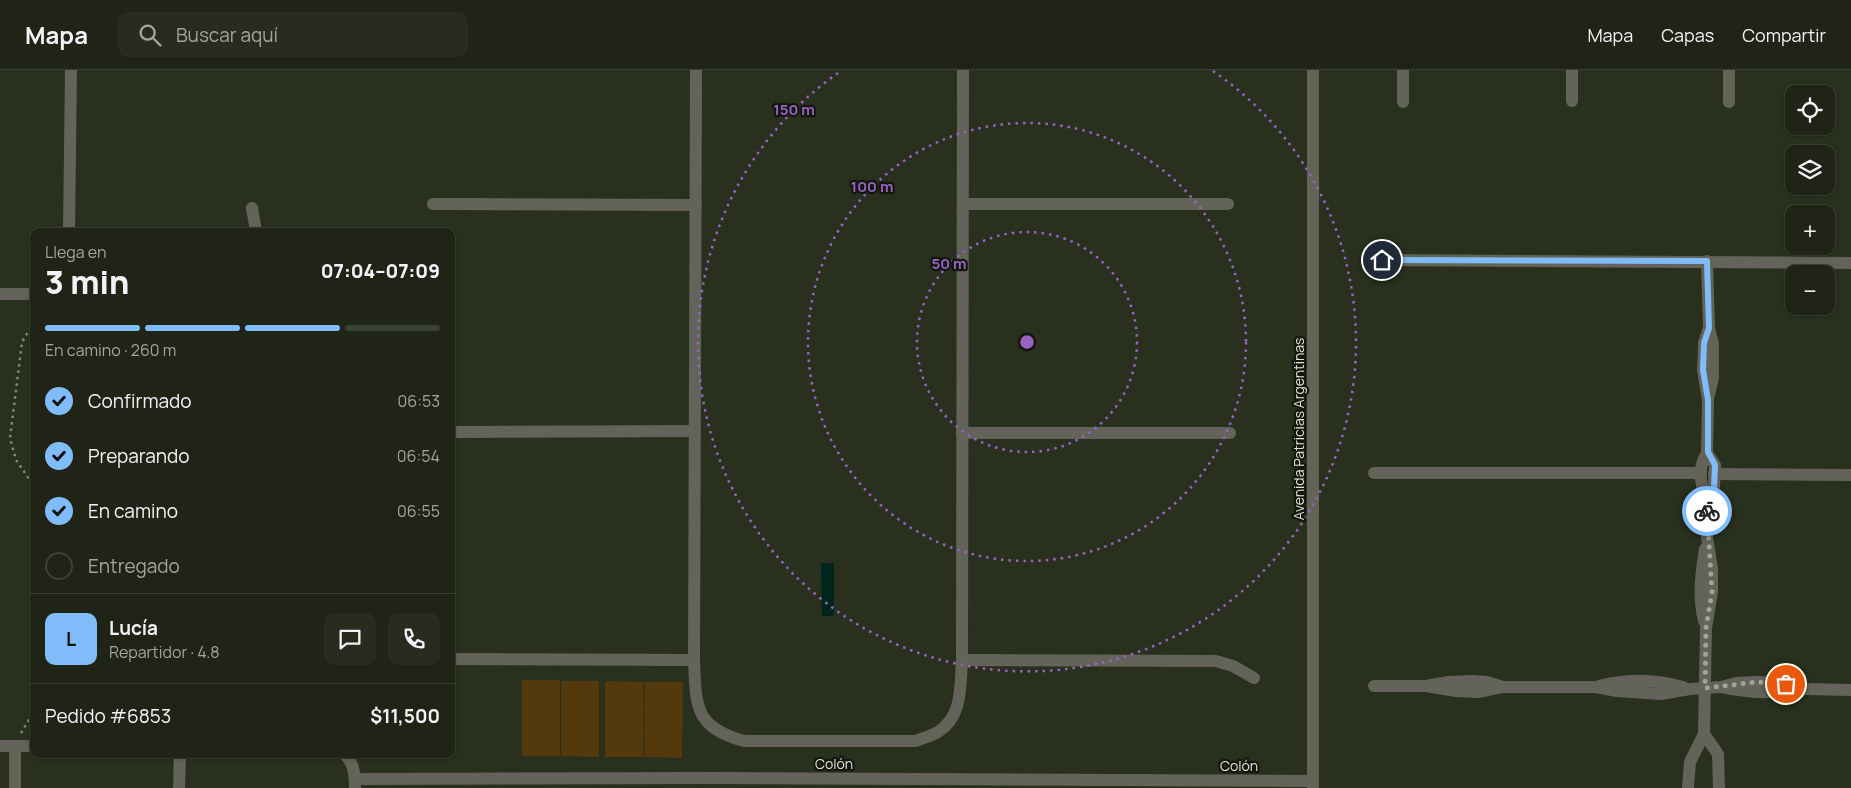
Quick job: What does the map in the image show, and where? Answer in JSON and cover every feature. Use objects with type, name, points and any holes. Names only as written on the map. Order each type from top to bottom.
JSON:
[{"type":"street","points":[[69,228],[71,70]]},
{"type":"street","points":[[696,70],[695,699],[700,713],[711,727],[725,736],[744,742],[916,741],[937,732],[952,720],[960,702],[962,660],[963,70]]},
{"type":"street","name":"Avenida Patricias Argentinas","points":[[1313,70],[1313,784]]},
{"type":"street","points":[[1403,102],[1404,70]]},
{"type":"street","points":[[1572,70],[1572,102]]},
{"type":"street","points":[[1729,70],[1729,102]]},
{"type":"street","points":[[433,204],[696,204]]},
{"type":"street","points":[[963,204],[1228,204]]},
{"type":"street","points":[[252,208],[255,228]]},
{"type":"street","points":[[1382,260],[1851,263]]},
{"type":"street","points":[[1707,261],[1709,328],[1713,344],[1713,378],[1708,400],[1708,452],[1715,465],[1714,488],[1707,500]]},
{"type":"street","points":[[0,294],[30,294]]},
{"type":"street","points":[[455,432],[695,432]]},
{"type":"street","points":[[962,433],[1230,433]]},
{"type":"street","points":[[1688,788],[1690,762],[1704,734],[1706,628],[1702,615],[1701,575],[1707,537],[1707,500],[1701,486],[1701,462],[1708,452]]},
{"type":"street","points":[[1374,473],[1701,473]]},
{"type":"street","points":[[1714,474],[1851,475]]},
{"type":"street","points":[[455,659],[694,660]]},
{"type":"street","points":[[962,660],[1216,661],[1233,666],[1254,678]]},
{"type":"street","points":[[1374,686],[1426,686],[1471,680],[1503,687],[1596,688],[1624,681],[1658,682],[1690,688],[1721,687],[1750,693],[1772,693],[1805,688],[1851,690]]},
{"type":"street","points":[[1704,734],[1718,754],[1719,788]]},
{"type":"street","points":[[0,746],[30,746]]},
{"type":"street","points":[[15,746],[15,788]]},
{"type":"street","points":[[179,788],[180,758]]},
{"type":"street","points":[[347,758],[355,783]]},
{"type":"street","name":"Colón","points":[[355,783],[1313,784]]},
{"type":"path","points":[[30,327],[22,342],[10,438],[16,460],[30,480]]},
{"type":"path","points":[[15,746],[30,718]]},
{"type":"shaded area","points":[[522,680],[560,680],[560,756],[522,756]]},
{"type":"shaded area","points":[[561,681],[599,681],[599,757],[561,756]]},
{"type":"shaded area","points":[[605,681],[644,682],[643,757],[605,757]]},
{"type":"shaded area","points":[[645,682],[683,682],[682,758],[644,757]]},
{"type":"water","points":[[821,563],[834,563],[834,616],[822,616]]},
{"type":"way so far","points":[[1707,511],[1707,537],[1712,569],[1712,592],[1706,628],[1705,688],[1721,687],[1736,683],[1772,682],[1786,684]]},
{"type":"route","points":[[1382,260],[1707,261],[1709,328],[1704,343],[1703,370],[1708,400],[1708,452],[1715,465],[1714,488],[1707,500],[1707,511]]}]
